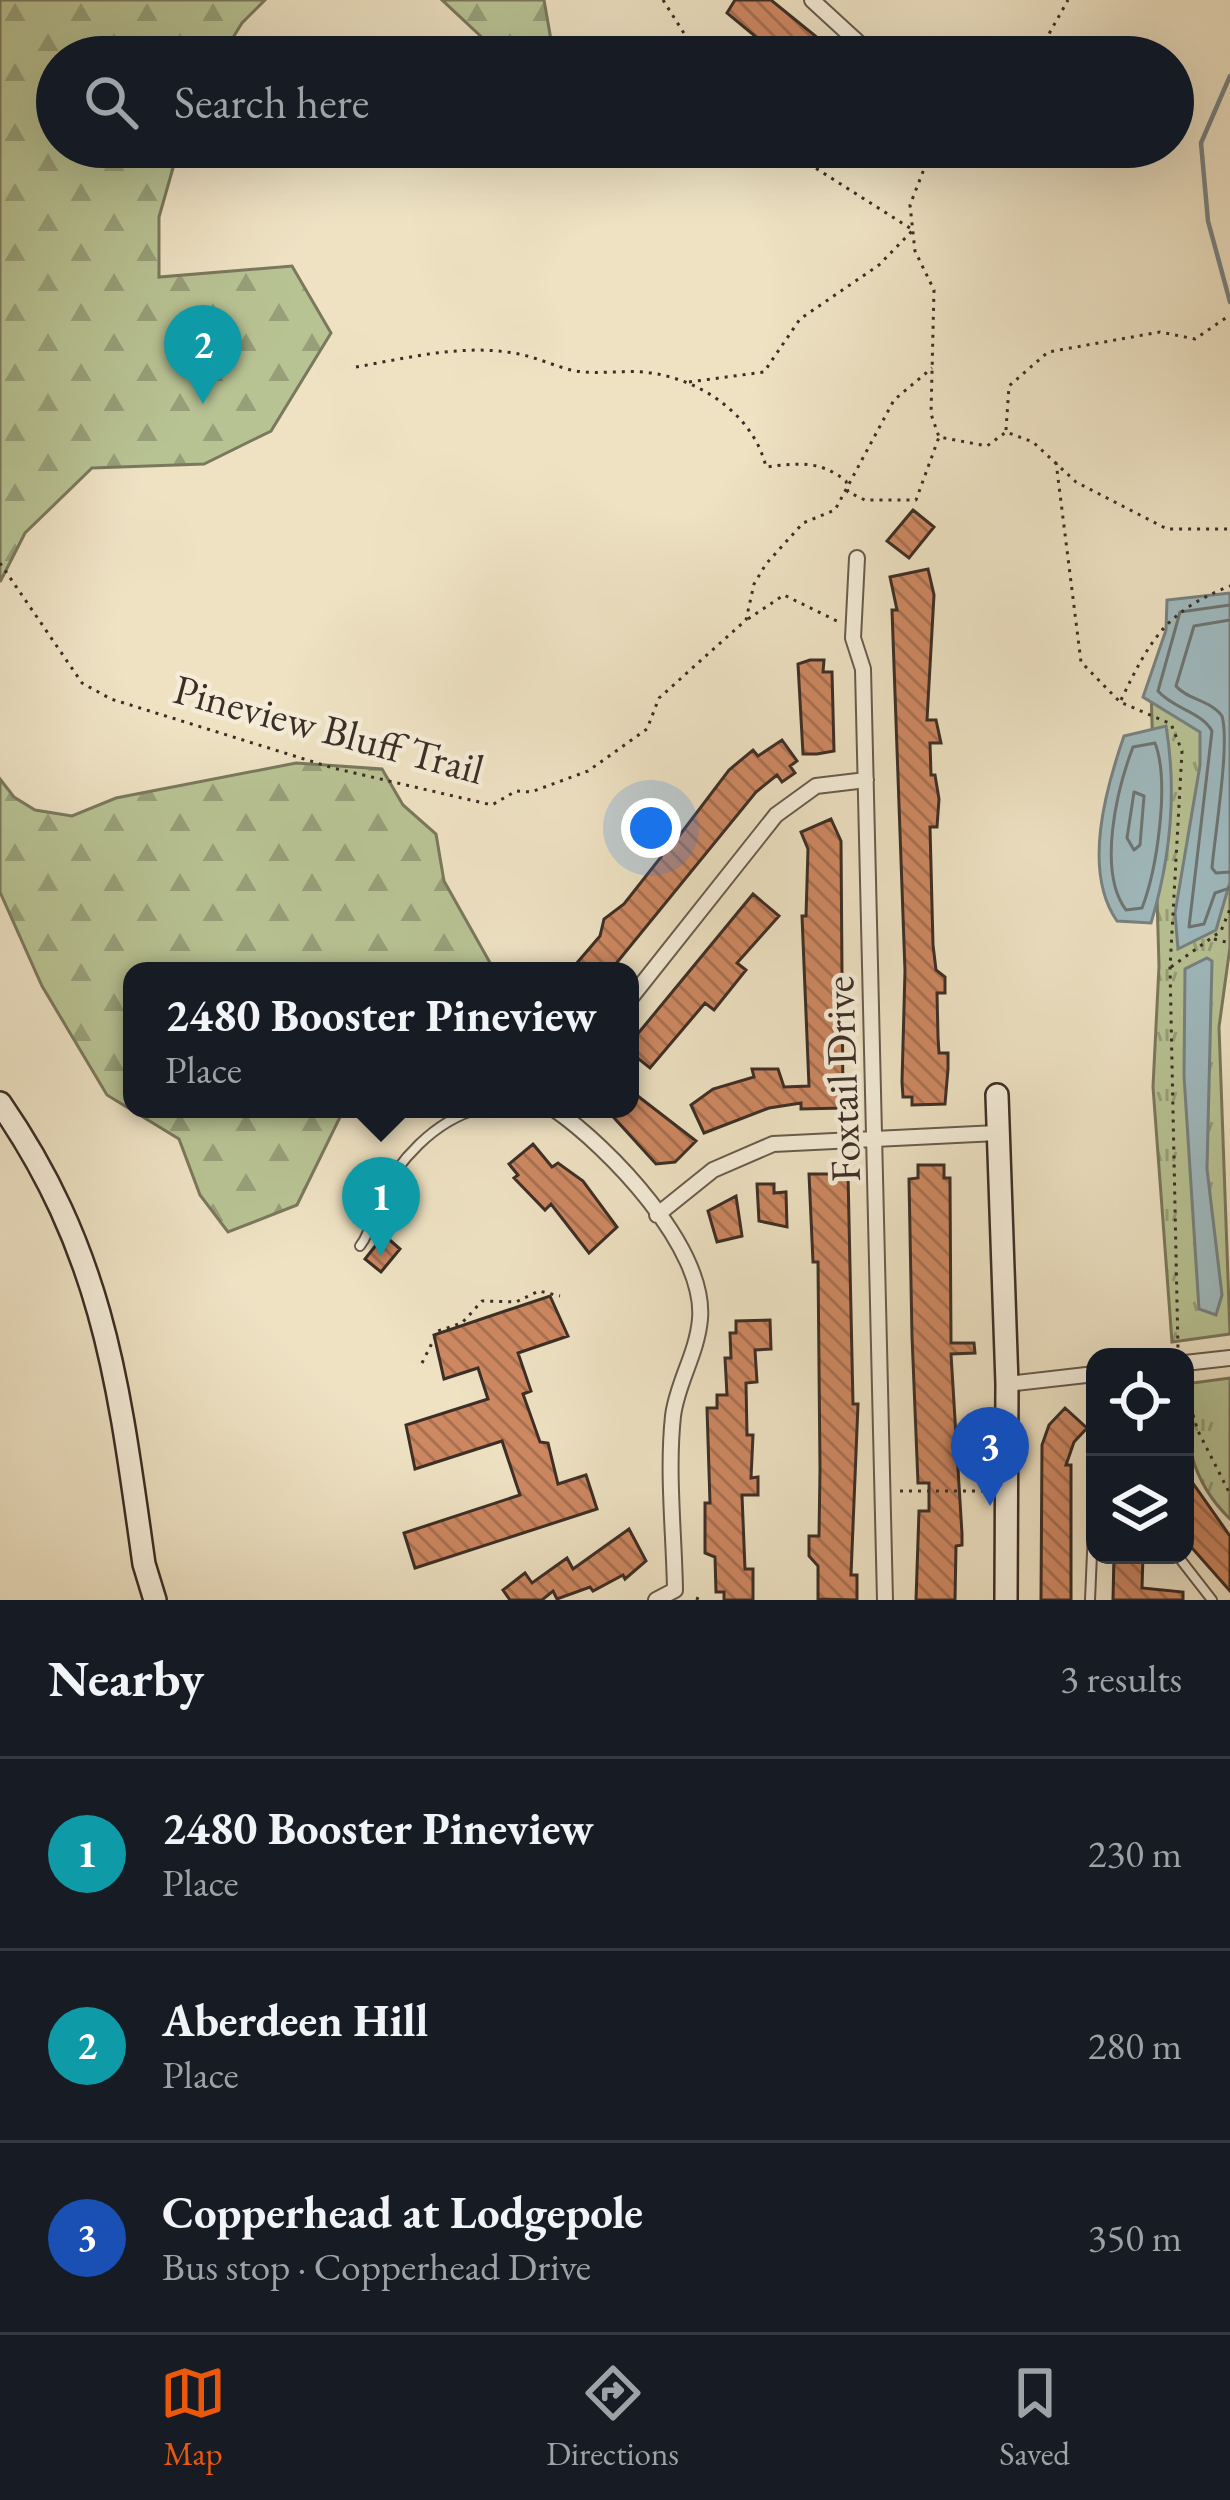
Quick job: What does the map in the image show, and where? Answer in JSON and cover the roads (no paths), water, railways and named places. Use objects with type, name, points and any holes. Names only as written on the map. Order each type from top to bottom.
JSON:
[{"type":"main road","points":[[997,1095],[1007,1384],[1006,1600]]},
{"type":"main road","points":[[0,1103],[46,1176],[105,1320],[144,1564],[155,1600]]},
{"type":"street","points":[[812,0],[851,36]]},
{"type":"street","name":"Foxtail Drive","points":[[857,558],[854,630],[862,669],[878,1138],[885,1600]]},
{"type":"street","points":[[639,988],[776,814],[816,786],[866,780]]},
{"type":"street","points":[[568,1118],[582,1127],[681,1243],[696,1278],[701,1313],[696,1349],[674,1412],[674,1590],[656,1600]]},
{"type":"street","points":[[657,1215],[743,1153],[773,1144],[997,1133]]},
{"type":"street","points":[[1194,1357],[1230,1358]]},
{"type":"street","points":[[1007,1384],[1086,1375]]},
{"type":"lane","points":[[360,1246],[373,1230],[378,1201],[421,1144],[449,1118]]},
{"type":"lane","points":[[1090,1600],[1092,1564]]},
{"type":"lane","points":[[1184,1564],[1212,1600]]},
{"type":"water","points":[[1230,593],[1230,882],[1216,930],[1178,949],[1175,913],[1200,765],[1200,732],[1143,697],[1166,630],[1167,600]]},
{"type":"water","points":[[1166,726],[1171,801],[1158,899],[1151,923],[1117,921],[1107,901],[1099,854],[1110,780],[1124,736]]},
{"type":"water","points":[[1207,958],[1212,961],[1207,1169],[1222,1295],[1216,1315],[1199,1309],[1184,1076],[1185,969]]},
{"type":"waterway","points":[[1230,76],[1201,143],[1208,221],[1230,302]]},
{"type":"place","name":"Aberdeen Hill","points":[[203,404]]},
{"type":"place","name":"2480 Booster Pineview","points":[[381,1256]]},
{"type":"place","name":"Copperhead at Lodgepole","points":[[990,1506]]}]
